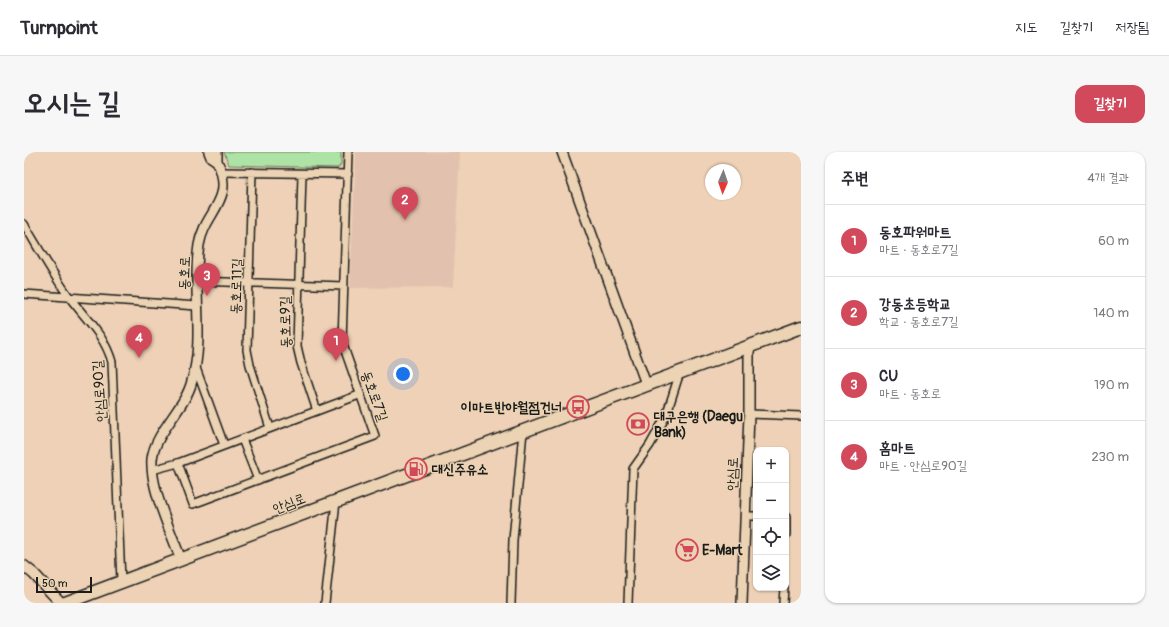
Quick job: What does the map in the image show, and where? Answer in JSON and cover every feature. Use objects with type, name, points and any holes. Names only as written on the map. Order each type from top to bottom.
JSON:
[{"type":"main road","name":"안심로","points":[[65,603],[120,581],[181,560],[801,327]]},
{"type":"main road","points":[[24,566],[34,574],[61,603]]},
{"type":"street","name":"동호로","points":[[181,560],[153,483],[152,470],[153,457],[158,441],[187,395],[196,368],[197,281],[200,243],[222,197],[222,172],[217,156],[211,157],[209,152]]},
{"type":"street","name":"동호로7길","points":[[178,463],[193,504],[375,436],[359,395],[342,342],[348,152]]},
{"type":"street","points":[[562,152],[646,384]]},
{"type":"street","points":[[222,172],[348,174]]},
{"type":"street","name":"동호로11길","points":[[252,172],[247,350],[250,366],[270,428]]},
{"type":"street","name":"동호로9길","points":[[302,174],[297,346],[317,411]]},
{"type":"street","name":"안심로90길","points":[[24,224],[69,297],[105,341],[112,362],[120,581]]},
{"type":"street","points":[[197,281],[344,286]]},
{"type":"street","points":[[24,294],[197,306]]},
{"type":"street","name":"안심로","points":[[742,603],[749,414],[749,346]]},
{"type":"street","name":"동호로","points":[[196,368],[224,445]]},
{"type":"street","points":[[628,603],[633,469],[650,445],[666,416],[680,372]]},
{"type":"street","points":[[152,470],[178,463],[359,395]]},
{"type":"street","points":[[749,414],[801,416]]},
{"type":"street","points":[[511,603],[513,540],[523,431]]},
{"type":"street","points":[[242,439],[258,480]]},
{"type":"street","points":[[325,603],[336,501]]},
{"type":"street","points":[[745,516],[753,516]]},
{"type":"street","points":[[783,603],[784,591]]},
{"type":"shaded area","points":[[356,152],[460,152],[453,287],[350,288]]},
{"type":"green space","points":[[224,152],[341,152],[341,164],[338,168],[229,165]]},
{"type":"place","name":"강동초등학교","points":[[405,220]]},
{"type":"place","name":"CU","points":[[207,296]]},
{"type":"place","name":"홈마트","points":[[139,358]]},
{"type":"place","name":"동호파워마트","points":[[336,361]]},
{"type":"place","name":"이마트반야월점건너","points":[[578,407]]},
{"type":"place","name":"대구은행 (Daegu Bank)","points":[[638,424]]},
{"type":"place","name":"대신주유소","points":[[416,469]]},
{"type":"place","name":"E-Mart","points":[[687,550]]}]
